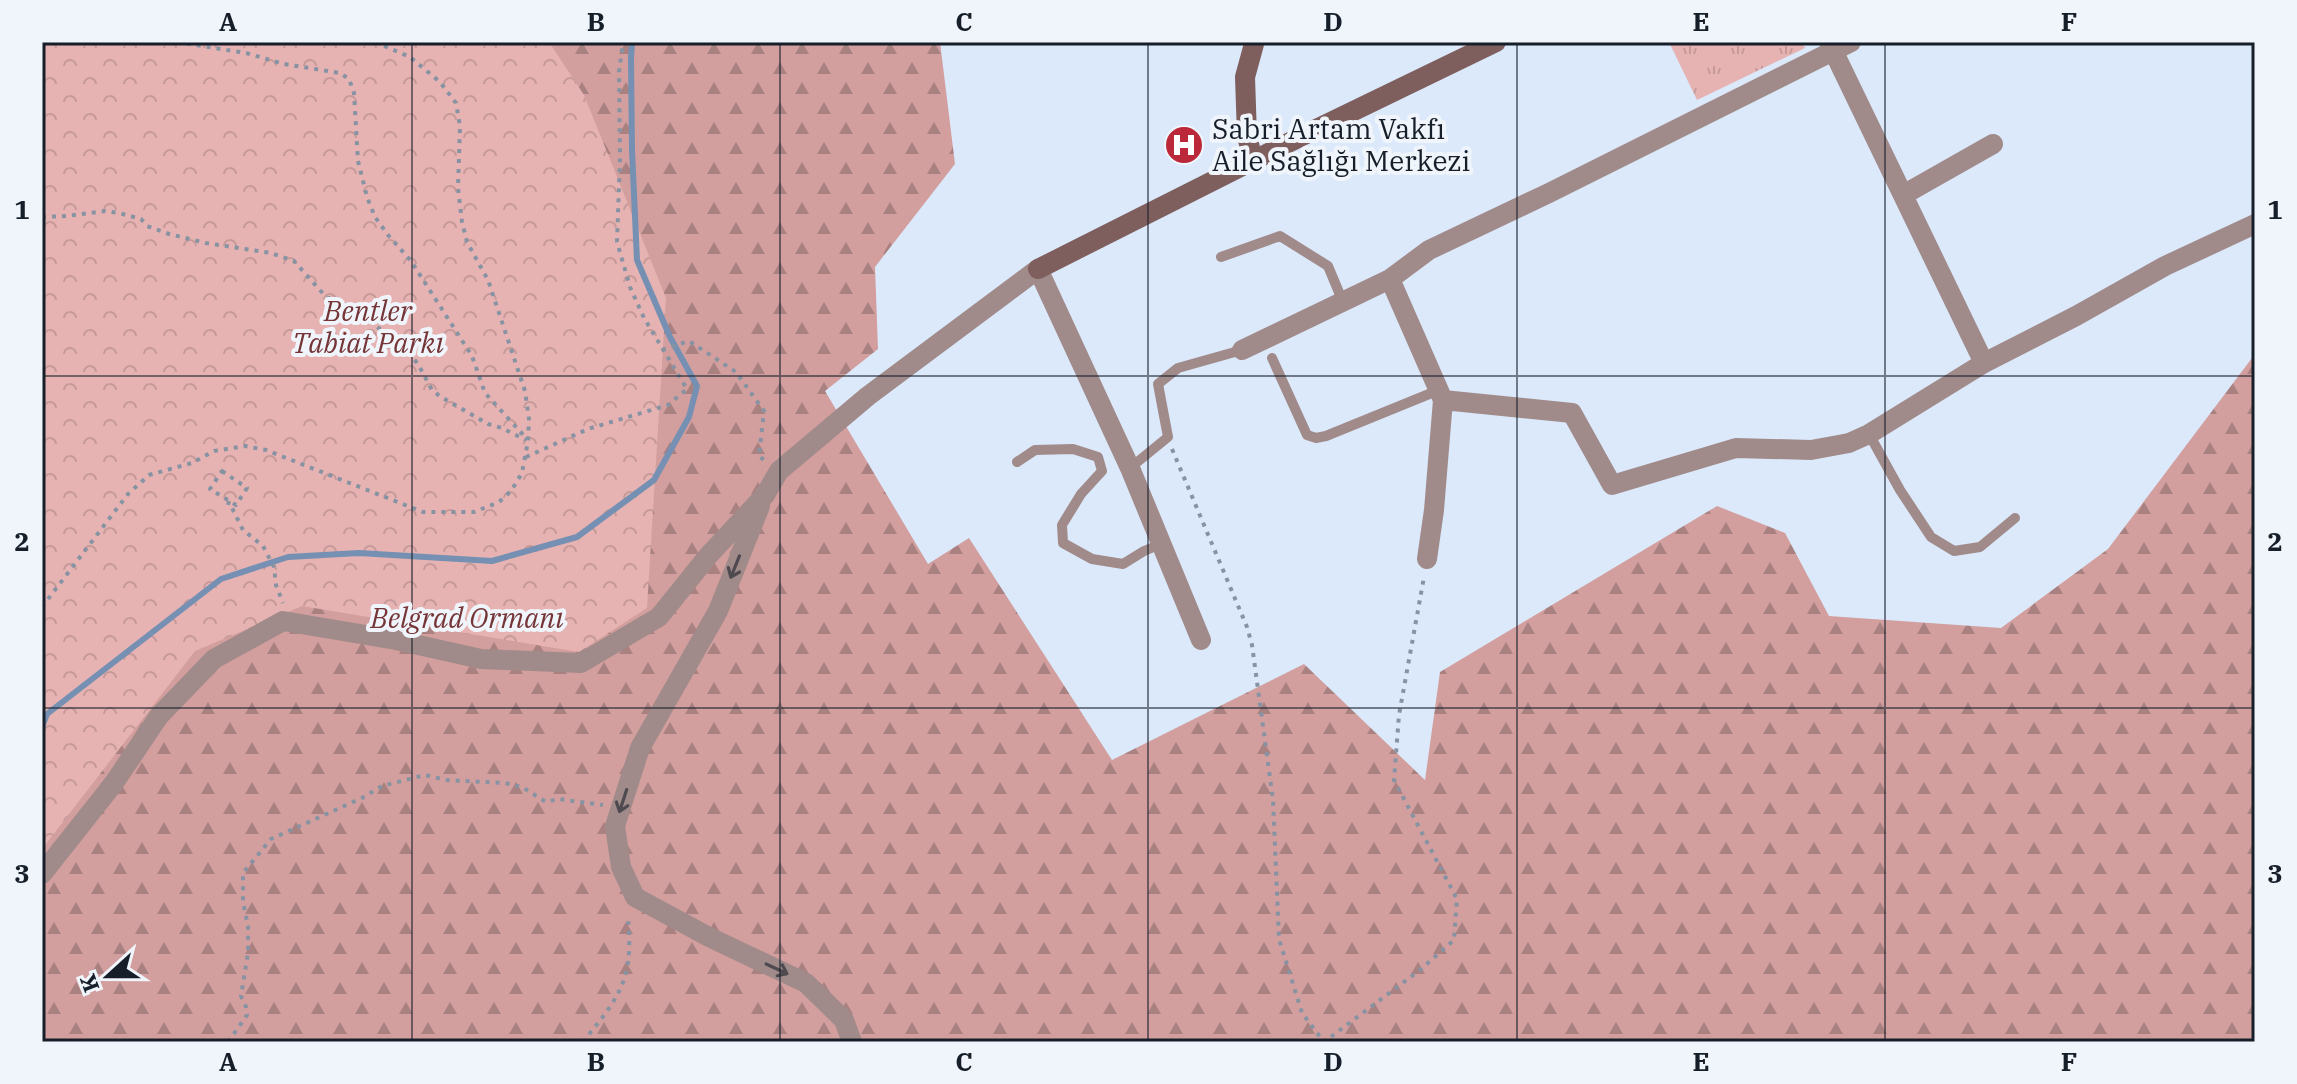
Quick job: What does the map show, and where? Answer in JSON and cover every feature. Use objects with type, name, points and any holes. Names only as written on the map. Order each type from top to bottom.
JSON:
[{"type":"street","points":[[852,1042],[844,1020],[806,983],[709,937],[635,897],[621,867],[615,826],[640,748],[718,611],[765,495],[779,471],[868,396],[1038,269],[1496,42]]},
{"type":"street","points":[[1253,160],[1247,136],[1245,77],[1254,43]]},
{"type":"street","points":[[1242,350],[1390,279],[1429,250],[1549,193],[1838,45],[1903,195],[1984,363]]},
{"type":"street","points":[[1903,195],[1993,144]]},
{"type":"street","points":[[1441,395],[1572,413],[1612,485],[1736,448],[1811,450],[1849,443],[1869,434],[1984,363],[2165,266],[2255,224]]},
{"type":"street","points":[[1038,269],[1130,468],[1201,640]]},
{"type":"street","points":[[1390,279],[1441,395],[1434,510],[1427,559]]},
{"type":"street","points":[[42,874],[114,783],[159,716],[214,659],[283,621],[396,640],[481,659],[581,663],[659,617],[708,556],[765,495]]},
{"type":"lane","points":[[1221,257],[1280,236],[1328,266],[1343,303]]},
{"type":"lane","points":[[1130,468],[1168,437],[1158,384],[1178,368],[1242,350]]},
{"type":"lane","points":[[1272,358],[1307,435],[1316,438],[1441,395]]},
{"type":"lane","points":[[1869,434],[1931,537],[1954,551],[1980,547],[2015,518]]},
{"type":"lane","points":[[1098,457],[1118,443]]},
{"type":"lane","points":[[1017,462],[1035,450],[1073,449],[1098,457]]},
{"type":"lane","points":[[1098,457],[1102,471],[1081,494],[1062,525],[1063,543],[1092,559],[1123,564],[1161,544]]},
{"type":"path","points":[[177,42],[340,73],[349,79],[354,93],[358,161],[375,217],[411,261],[465,344],[485,393],[528,441]]},
{"type":"path","points":[[42,607],[128,494],[149,475],[192,463],[214,451],[245,446],[266,450],[423,512],[474,512],[499,502],[511,491],[522,473],[529,419],[525,391],[488,280],[467,242],[462,222],[458,188],[460,126],[456,103],[440,82],[410,57],[375,42]]},
{"type":"path","points":[[526,457],[588,429],[668,405],[687,389],[644,318],[630,287],[617,242],[619,72],[623,42]]},
{"type":"path","points":[[42,217],[105,211],[119,213],[141,219],[147,226],[169,234],[271,253],[294,261],[327,298],[338,299],[401,344],[418,364],[432,390],[441,397],[477,419],[528,441]]},
{"type":"path","points":[[662,350],[689,341],[736,372],[764,411],[759,456],[779,471]]},
{"type":"path","points":[[1168,437],[1252,645],[1273,800],[1279,939],[1302,1013],[1324,1042],[1420,970],[1454,940],[1457,899],[1394,780],[1399,715],[1427,559]]},
{"type":"path","points":[[229,501],[236,505],[247,488],[222,471],[210,489],[229,501],[228,505],[243,530],[263,546],[274,567],[276,585]]},
{"type":"path","points":[[228,1042],[247,1015],[241,996],[248,953],[243,873],[271,839],[382,786],[425,775],[446,780],[505,783],[522,787],[546,802],[558,799],[621,808]]},
{"type":"path","points":[[583,1042],[617,995],[626,975],[632,889]]},
{"type":"green space","name":"Belgrad Ormanı","points":[[42,42],[940,42],[955,164],[875,267],[878,349],[825,391],[928,564],[969,538],[1112,760],[1304,664],[1425,780],[1440,672],[1717,506],[1785,533],[1829,616],[2001,628],[2108,549],[2255,354],[2255,1042],[42,1042]]},
{"type":"green space","name":"Bentler Tabiat Parkı","points":[[42,42],[549,42],[584,95],[666,298],[647,608],[579,652],[302,606],[195,651],[42,849]]},
{"type":"green space","points":[[1669,42],[1802,42],[1805,48],[1697,100]]},
{"type":"waterway","points":[[42,727],[47,714],[221,579],[288,557],[359,553],[492,561],[577,537],[654,480],[689,417],[697,386],[670,337],[637,260],[632,150],[632,42]]},
{"type":"place","name":"Sabri Artam Vakfı Aile Sağlığı Merkezi","points":[[1184,145]]}]
